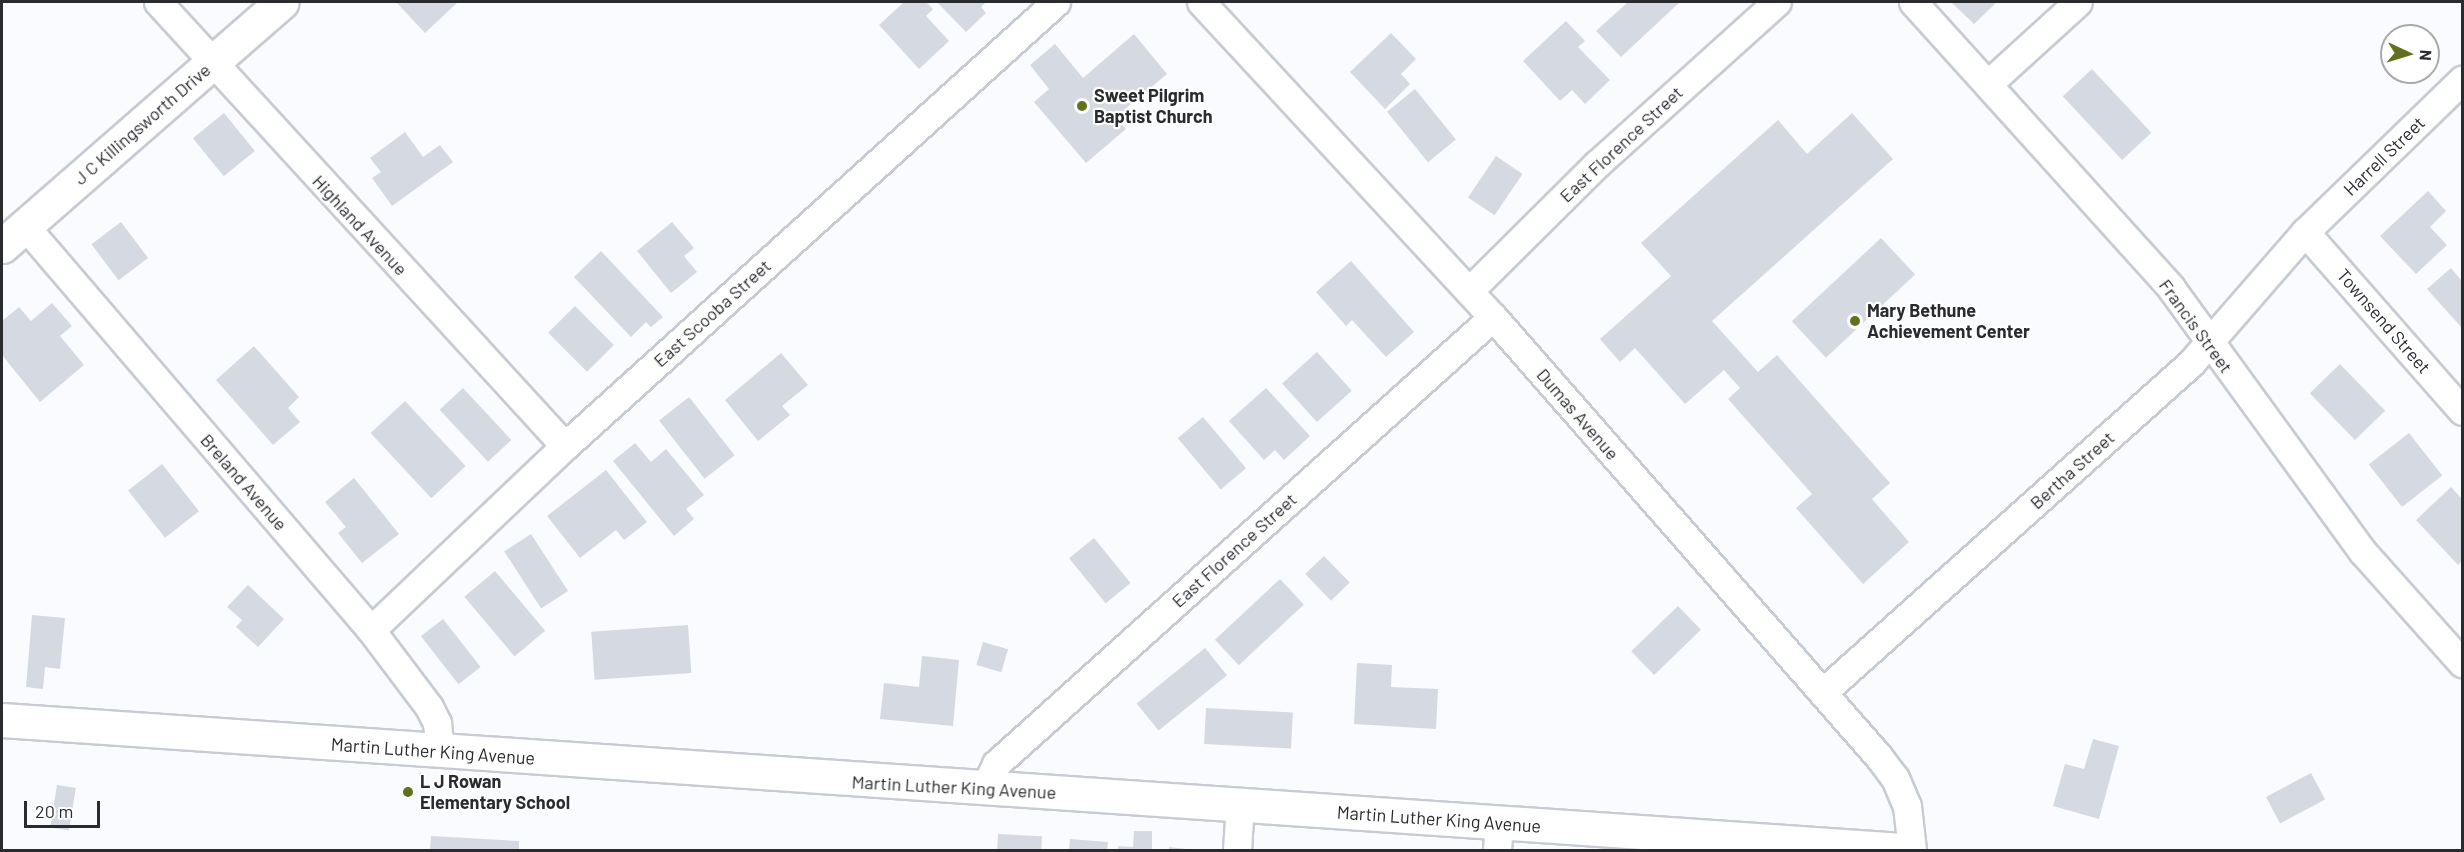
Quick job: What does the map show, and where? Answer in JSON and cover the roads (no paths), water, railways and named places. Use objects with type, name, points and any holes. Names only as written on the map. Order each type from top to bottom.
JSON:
[{"type":"street","name":"Highland Avenue","points":[[158,2],[212,64],[565,446]]},
{"type":"street","name":"J C Killingsworth Drive","points":[[13,236],[282,2]]},
{"type":"street","name":"East Scooba Street","points":[[371,630],[565,446],[1056,2]]},
{"type":"street","name":"Dumas Avenue","points":[[1200,2],[1493,317],[1823,692],[1895,778],[1911,820],[1912,850]]},
{"type":"street","name":"East Florence Street","points":[[1469,291],[1597,164],[1777,2]]},
{"type":"street","name":"Francis Street","points":[[1913,2],[1989,83],[2171,288],[2211,340],[2227,369],[2363,552],[2463,663]]},
{"type":"street","points":[[1989,83],[2078,2]]},
{"type":"street","name":"Harrell Street","points":[[2305,232],[2463,80]]},
{"type":"street","name":"Bertha Street","points":[[1823,692],[2191,363],[2305,232]]},
{"type":"street","name":"Townsend Street","points":[[2305,232],[2463,411]]},
{"type":"street","name":"Breland Avenue","points":[[13,236],[371,630],[429,707],[437,723],[440,751]]},
{"type":"street","name":"East Florence Street","points":[[984,789],[996,764],[1493,317]]},
{"type":"street","name":"Martin Luther King Avenue","points":[[2,720],[984,789],[1240,803],[1498,837],[1906,850]]},
{"type":"street","points":[[1237,850],[1240,803]]},
{"type":"place","name":"Sweet Pilgrim Baptist Church","points":[[1082,106]]},
{"type":"place","name":"Mary Bethune Achievement Center","points":[[1855,321]]},
{"type":"place","name":"L J Rowan Elementary School","points":[[408,792]]}]
